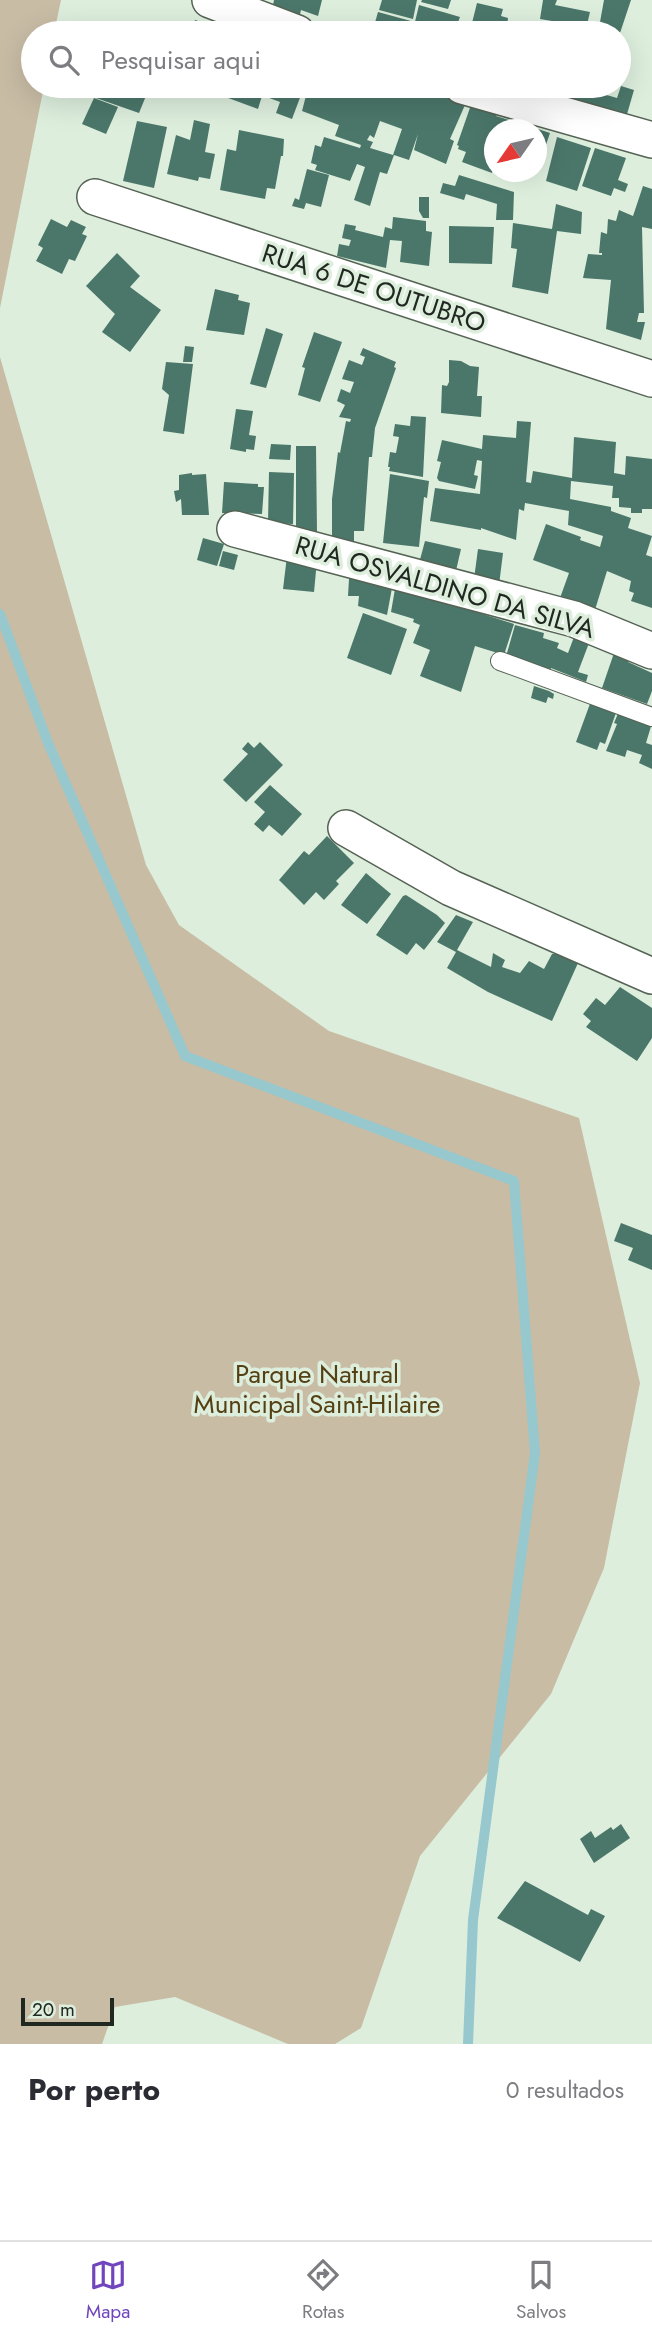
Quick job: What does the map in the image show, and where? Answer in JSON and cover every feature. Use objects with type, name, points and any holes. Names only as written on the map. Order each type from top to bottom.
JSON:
[{"type":"street","points":[[210,0],[265,21]]},
{"type":"street","points":[[504,98],[652,140]]},
{"type":"street","name":"RUA 6 DE OUTUBRO","points":[[95,197],[652,379]]},
{"type":"street","name":"RUA OSVALDINO DA SILVA","points":[[236,529],[574,620],[652,651]]},
{"type":"street","points":[[346,828],[451,888],[652,976]]},
{"type":"lane","points":[[500,662],[652,717]]},
{"type":"green space","points":[[0,0],[61,0],[57,21],[21,21],[21,98],[42,98],[0,308]]},
{"type":"green space","name":"Parque Natural Municipal Saint-Hilaire","points":[[0,357],[146,865],[179,925],[329,1031],[579,1118],[640,1383],[604,1568],[551,1694],[420,1856],[361,2028],[335,2044],[288,2044],[175,1997],[115,2007],[102,2044],[0,2044]]},
{"type":"building","points":[[274,0],[322,0],[318,16],[301,10],[299,19],[272,10]]},
{"type":"building","points":[[382,0],[417,0],[413,19],[379,10]]},
{"type":"building","points":[[451,0],[448,9],[421,2]]},
{"type":"building","points":[[543,0],[557,0],[555,5],[590,12],[588,21],[540,19]]},
{"type":"building","points":[[604,0],[631,0],[624,21],[600,21]]},
{"type":"building","points":[[477,3],[503,9],[501,16],[508,18],[508,21],[472,21]]},
{"type":"building","points":[[419,5],[460,17],[458,21],[415,21]]},
{"type":"building","points":[[378,12],[411,21],[375,21]]},
{"type":"building","points":[[631,89],[634,90],[623,128],[540,100],[631,98]]},
{"type":"building","points":[[94,98],[118,107],[106,134],[82,124]]},
{"type":"building","points":[[96,98],[145,98],[139,113]]},
{"type":"building","points":[[228,98],[261,98],[258,109]]},
{"type":"building","points":[[269,98],[300,98],[292,119],[276,113],[280,102]]},
{"type":"building","points":[[305,98],[448,98],[465,105],[450,139],[454,141],[446,164],[414,150],[418,134],[409,160],[394,155],[387,174],[380,172],[370,206],[354,200],[365,167],[357,164],[350,181],[315,170],[317,165],[311,163],[315,145],[321,147],[324,137],[360,148],[361,145],[335,136],[339,125],[302,111]],"holes":[[[380,121],[402,129],[393,155],[370,148],[373,142],[367,140],[370,135],[374,138]]]},
{"type":"building","points":[[472,102],[498,111],[496,116],[506,119],[484,119],[484,170],[462,162],[466,152],[458,149],[457,145]]},
{"type":"building","points":[[194,120],[210,124],[205,152],[215,154],[210,179],[199,177],[198,181],[167,174],[176,135],[190,140]]},
{"type":"building","points":[[137,121],[167,127],[154,188],[123,181]]},
{"type":"building","points":[[239,130],[284,139],[275,189],[267,188],[265,199],[220,190],[227,149],[236,151]]},
{"type":"building","points":[[557,137],[591,148],[577,191],[547,181]]},
{"type":"building","points":[[595,148],[626,158],[618,180],[628,184],[625,192],[614,188],[611,196],[582,186]]},
{"type":"building","points":[[307,169],[329,175],[321,207],[306,203],[304,209],[292,206],[295,198],[299,200]]},
{"type":"building","points":[[459,175],[514,192],[513,220],[496,220],[497,204],[466,194],[464,200],[440,193],[443,183],[455,186]]},
{"type":"building","points":[[643,186],[652,189],[652,229],[642,227],[644,313],[639,313],[637,322],[645,322],[641,340],[606,329],[611,280],[583,278],[588,254],[602,255],[599,253],[601,232],[607,234],[608,219],[616,221],[619,210],[633,216]]},
{"type":"building","points":[[419,197],[429,197],[429,218],[423,218],[419,211]]},
{"type":"building","points":[[556,204],[582,212],[581,234],[557,231],[548,294],[512,287],[517,249],[511,248],[513,223],[552,229]]},
{"type":"building","points":[[393,217],[426,221],[426,231],[432,232],[429,266],[400,262],[402,241],[390,240],[386,268],[337,256],[339,244],[349,246],[351,240],[342,238],[345,224],[356,226],[355,230],[383,237],[385,227],[392,229]]},
{"type":"building","points":[[51,219],[67,227],[71,220],[86,227],[82,234],[87,236],[75,261],[69,259],[62,274],[36,261],[43,248],[38,245]]},
{"type":"building","points":[[449,226],[494,227],[492,264],[449,263]]},
{"type":"building","points":[[117,253],[140,276],[130,287],[161,310],[130,352],[102,332],[115,314],[86,286]]},
{"type":"building","points":[[215,289],[239,295],[238,300],[250,303],[244,335],[206,330]]},
{"type":"building","points":[[266,328],[283,334],[266,388],[250,384]]},
{"type":"building","points":[[314,332],[342,342],[320,402],[298,395],[305,368],[302,367]]},
{"type":"building","points":[[185,346],[194,347],[192,362],[183,362]]},
{"type":"building","points":[[363,348],[396,362],[396,368],[375,428],[372,457],[369,457],[364,531],[354,531],[354,541],[339,541],[332,539],[332,499],[338,452],[340,453],[346,421],[350,422],[351,419],[339,417],[345,405],[337,401],[341,389],[350,393],[354,382],[342,379],[349,360],[362,365],[365,357],[360,355]]},
{"type":"building","points":[[449,360],[479,367],[477,396],[482,396],[481,417],[441,413],[442,385],[447,386],[449,382]]},
{"type":"building","points":[[166,362],[193,364],[184,434],[163,431],[169,395],[162,389]]},
{"type":"building","points":[[236,409],[253,411],[249,435],[256,436],[254,450],[246,449],[246,452],[230,449]]},
{"type":"building","points":[[411,416],[426,417],[423,477],[389,471],[388,467],[390,452],[396,453],[399,437],[393,436],[395,424],[410,426]]},
{"type":"building","points":[[517,421],[531,422],[526,482],[531,483],[533,471],[572,478],[574,437],[616,442],[614,473],[625,475],[626,456],[652,459],[652,509],[631,513],[631,508],[619,507],[619,498],[612,498],[613,486],[571,481],[570,499],[611,507],[611,511],[631,518],[628,528],[652,536],[646,555],[652,557],[652,608],[631,601],[634,593],[629,591],[631,581],[607,571],[594,613],[560,598],[569,573],[533,560],[546,524],[600,547],[603,536],[568,525],[569,511],[525,503],[524,511],[519,509],[516,540],[481,528],[430,521],[435,488],[480,494],[482,461],[477,460],[475,489],[439,481],[437,478],[441,462],[437,461],[442,440],[482,449],[483,435],[516,438]]},
{"type":"building","points":[[271,444],[291,445],[290,460],[269,459]]},
{"type":"building","points":[[296,446],[316,446],[317,532],[296,533]]},
{"type":"building","points":[[269,472],[294,473],[293,524],[268,523]]},
{"type":"building","points":[[206,474],[209,515],[182,515],[181,499],[176,502],[174,491],[179,490],[179,475]]},
{"type":"building","points":[[390,474],[429,481],[427,498],[424,497],[419,547],[383,543]]},
{"type":"building","points":[[224,482],[258,484],[258,487],[264,487],[262,514],[222,513]]},
{"type":"building","points":[[203,538],[224,544],[217,566],[197,560]]},
{"type":"building","points":[[425,541],[461,549],[455,575],[418,567]]},
{"type":"building","points":[[478,549],[503,553],[499,585],[474,579]]},
{"type":"building","points":[[223,551],[238,555],[234,570],[219,566]]},
{"type":"building","points":[[287,556],[317,560],[314,592],[283,589]]},
{"type":"building","points":[[349,579],[360,579],[392,588],[387,615],[358,606],[359,596],[348,596]]},
{"type":"building","points":[[396,583],[474,607],[473,611],[514,624],[504,655],[475,646],[461,692],[420,676],[430,650],[413,643],[420,625],[413,622],[414,619],[391,612]]},
{"type":"building","points":[[363,613],[407,629],[391,675],[347,658]]},
{"type":"building","points":[[515,625],[544,633],[543,638],[559,643],[557,648],[568,653],[574,637],[589,643],[578,672],[588,675],[586,682],[551,668],[549,674],[505,660]]},
{"type":"building","points":[[614,653],[630,659],[628,662],[652,673],[652,691],[647,704],[602,688]]},
{"type":"building","points":[[534,686],[554,694],[553,699],[548,697],[546,703],[531,698]]},
{"type":"building","points":[[591,701],[617,710],[605,744],[600,742],[597,750],[576,742]]},
{"type":"building","points":[[619,711],[652,723],[646,743],[652,745],[652,769],[639,763],[642,755],[627,750],[625,757],[606,751],[617,724],[614,723]]},
{"type":"building","points":[[248,742],[254,748],[260,742],[283,765],[246,802],[223,780],[248,754],[242,749]]},
{"type":"building","points":[[270,785],[302,814],[282,836],[269,825],[263,832],[254,824],[265,812],[254,802]]},
{"type":"building","points":[[327,836],[354,863],[336,881],[339,884],[324,900],[316,892],[304,905],[279,880],[304,851],[309,855]]},
{"type":"building","points":[[366,873],[391,894],[367,924],[341,905]]},
{"type":"building","points":[[406,895],[445,923],[424,950],[416,943],[407,955],[376,935]]},
{"type":"building","points":[[456,915],[473,922],[457,950],[491,967],[493,953],[505,960],[502,967],[520,973],[529,961],[544,969],[552,954],[578,963],[552,1021],[488,992],[447,968],[456,952],[437,942]]},
{"type":"building","points":[[620,987],[652,1008],[652,1038],[637,1061],[586,1027],[591,1021],[583,1014],[596,998],[605,1005]]},
{"type":"building","points":[[621,1223],[652,1235],[652,1270],[628,1260],[633,1248],[614,1241]]},
{"type":"building","points":[[621,1824],[630,1838],[594,1863],[580,1839],[591,1831],[595,1838]]},
{"type":"building","points":[[525,1881],[588,1915],[591,1909],[605,1916],[580,1962],[497,1918]]},
{"type":"waterway","points":[[0,614],[48,743],[185,1056],[514,1181],[535,1453],[473,1920],[468,2044]]}]
